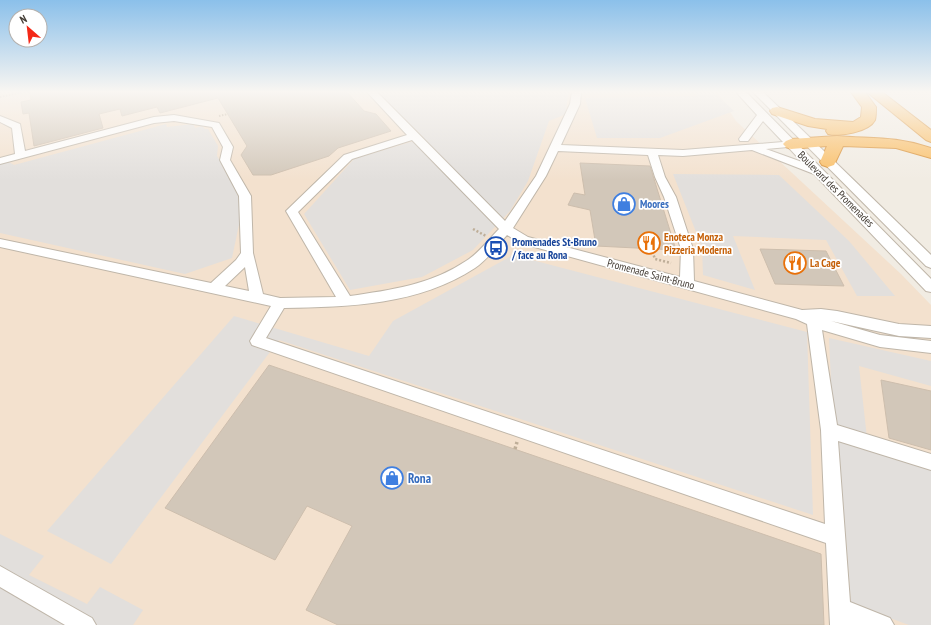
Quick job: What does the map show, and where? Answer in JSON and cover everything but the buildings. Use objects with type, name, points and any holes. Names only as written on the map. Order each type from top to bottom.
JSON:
[{"type":"highway","points":[[813,121],[826,125],[861,125]]},
{"type":"highway","points":[[796,139],[845,130],[861,125],[864,121]]},
{"type":"highway","points":[[911,121],[931,137]]},
{"type":"highway","points":[[796,139],[837,142],[882,140],[910,145],[931,153]]},
{"type":"highway","points":[[824,168],[837,142]]},
{"type":"street","points":[[5,121],[17,126],[20,156]]},
{"type":"street","points":[[0,161],[150,121]]},
{"type":"street","points":[[193,121],[216,125],[228,147],[225,160],[244,196],[246,253],[252,265],[253,286],[258,298]]},
{"type":"street","name":"Promenade Saint-Bruno","points":[[400,121],[506,229],[524,240],[809,316],[824,326],[889,342],[931,347]]},
{"type":"street","points":[[0,243],[280,303],[346,302],[409,292],[443,280],[472,264],[506,229],[534,188],[567,121]]},
{"type":"street","points":[[744,139],[758,121]]},
{"type":"street","name":"Boulevard des Promenades","points":[[772,121],[796,139],[824,168],[931,287]]},
{"type":"street","name":"Boulevard des Promenades","points":[[784,121],[796,139],[824,168],[931,263]]},
{"type":"street","points":[[346,302],[292,211],[348,157],[414,136]]},
{"type":"street","points":[[556,144],[671,145],[744,139],[796,139]]},
{"type":"street","points":[[556,144],[652,152],[693,153],[750,148],[796,139]]},
{"type":"street","points":[[750,148],[782,158],[824,168]]},
{"type":"street","points":[[652,152],[660,177],[670,197],[687,249],[687,284]]},
{"type":"street","points":[[214,288],[240,263],[246,253]]},
{"type":"street","points":[[280,303],[257,341],[836,537]]},
{"type":"street","name":"Promenade Saint-Bruno","points":[[809,316],[825,314],[902,332],[931,332]]},
{"type":"street","points":[[809,316],[829,430],[841,617],[883,625]]},
{"type":"street","points":[[829,430],[931,462]]},
{"type":"street","points":[[0,576],[85,625]]},
{"type":"path","points":[[651,248],[654,259],[671,262]]},
{"type":"shaded area","points":[[0,121],[736,121],[901,274],[931,305],[931,625],[0,625]]},
{"type":"shaded area","points":[[407,121],[549,121],[528,181],[510,211],[473,250],[422,277],[350,290],[304,214],[354,159],[424,138]]},
{"type":"shaded area","points":[[592,121],[706,121],[660,138],[597,138]]},
{"type":"shaded area","points":[[166,124],[167,127],[193,124],[195,128],[202,126],[205,129],[208,129],[218,146],[217,156],[244,201],[232,258],[185,274],[0,233],[0,157],[14,165]]},
{"type":"shaded area","points":[[673,174],[779,175],[849,241],[895,296],[857,296],[826,240],[733,236],[755,290],[703,275],[702,247]]},
{"type":"shaded area","points":[[513,255],[807,332],[813,515],[279,340],[111,564],[47,531],[234,316],[369,356],[393,321]]},
{"type":"shaded area","points":[[829,338],[931,361],[931,386],[859,366],[867,438],[833,427]]},
{"type":"shaded area","points":[[838,439],[931,468],[931,625],[909,625],[851,604]]},
{"type":"shaded area","points":[[0,534],[44,556],[29,575],[87,604],[100,587],[143,610],[133,625],[0,625]]},
{"type":"place","name":"Moores","points":[[624,204]]},
{"type":"place","name":"Enoteca Monza Pizzeria Moderna","points":[[649,243]]},
{"type":"place","name":"Promenades St-Bruno / face au Rona","points":[[496,248]]},
{"type":"place","name":"La Cage","points":[[795,263]]},
{"type":"place","name":"Rona","points":[[392,478]]}]
